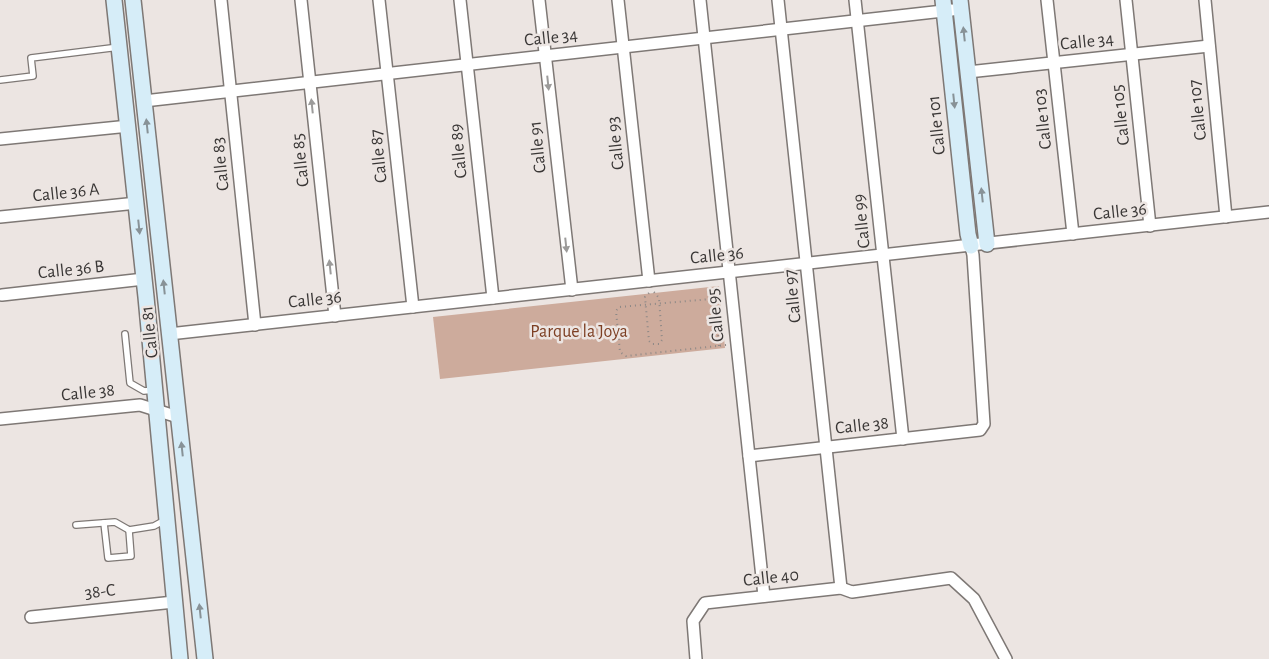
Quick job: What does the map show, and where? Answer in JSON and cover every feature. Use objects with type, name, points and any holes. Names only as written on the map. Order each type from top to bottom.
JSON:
[{"type":"main road","name":"Calle 81","points":[[114,0],[129,126],[180,659]]},
{"type":"main road","name":"Calle 81","points":[[133,0],[205,659]]},
{"type":"main road","name":"Calle 101","points":[[961,4],[987,244]]},
{"type":"main road","name":"Calle 101","points":[[944,5],[968,234],[971,246]]},
{"type":"main road","points":[[167,520],[189,518]]},
{"type":"street","name":"Calle 83","points":[[221,0],[255,324]]},
{"type":"street","name":"Calle 85","points":[[300,0],[335,316]]},
{"type":"street","name":"Calle 87","points":[[379,0],[413,307]]},
{"type":"street","name":"Calle 89","points":[[460,0],[493,298]]},
{"type":"street","name":"Calle 91","points":[[539,0],[572,290]]},
{"type":"street","name":"Calle 93","points":[[618,0],[651,289]]},
{"type":"street","name":"Calle 95","points":[[700,0],[764,596]]},
{"type":"street","name":"Calle 97","points":[[778,0],[841,588]]},
{"type":"street","name":"Calle 99","points":[[855,0],[903,439]]},
{"type":"street","name":"Calle 103","points":[[1047,0],[1073,234]]},
{"type":"street","name":"Calle 105","points":[[1126,0],[1150,226]]},
{"type":"street","name":"Calle 107","points":[[1205,0],[1226,217]]},
{"type":"street","name":"Calle 34","points":[[144,101],[858,20],[944,5],[961,4]]},
{"type":"street","name":"Calle 34","points":[[968,72],[1209,46]]},
{"type":"street","points":[[0,139],[129,126]]},
{"type":"street","name":"Calle 36 A","points":[[0,217],[136,203]]},
{"type":"street","name":"Calle 36","points":[[169,334],[572,290],[651,289],[729,272],[1269,212]]},
{"type":"street","name":"Calle 38","points":[[749,456],[980,430],[984,424],[971,246]]},
{"type":"street","name":"Calle 36 B","points":[[2,295],[144,279]]},
{"type":"street","name":"Calle 38","points":[[0,419],[140,405],[178,417]]},
{"type":"street","name":"Calle 40","points":[[696,659],[693,621],[705,603],[841,588],[852,592],[951,578],[974,598],[1006,659]]},
{"type":"street","name":"38-C","points":[[30,617],[174,602]]},
{"type":"lane","points":[[0,80],[33,76],[31,58],[120,47]]},
{"type":"lane","points":[[125,334],[130,384],[144,391],[154,389]]},
{"type":"lane","points":[[76,525],[115,522],[128,530],[154,526],[167,520]]},
{"type":"lane","points":[[104,523],[108,558],[131,556],[128,530]]},
{"type":"path","points":[[651,289],[658,295],[659,304],[662,340],[659,344],[652,344],[649,341],[646,305],[646,297],[651,289]]},
{"type":"path","points":[[719,346],[715,301],[711,299],[620,307],[616,311],[620,352],[626,356],[719,346],[726,345]]},
{"type":"green space","name":"Parque la Joya","points":[[719,286],[725,348],[440,379],[433,317]]}]
